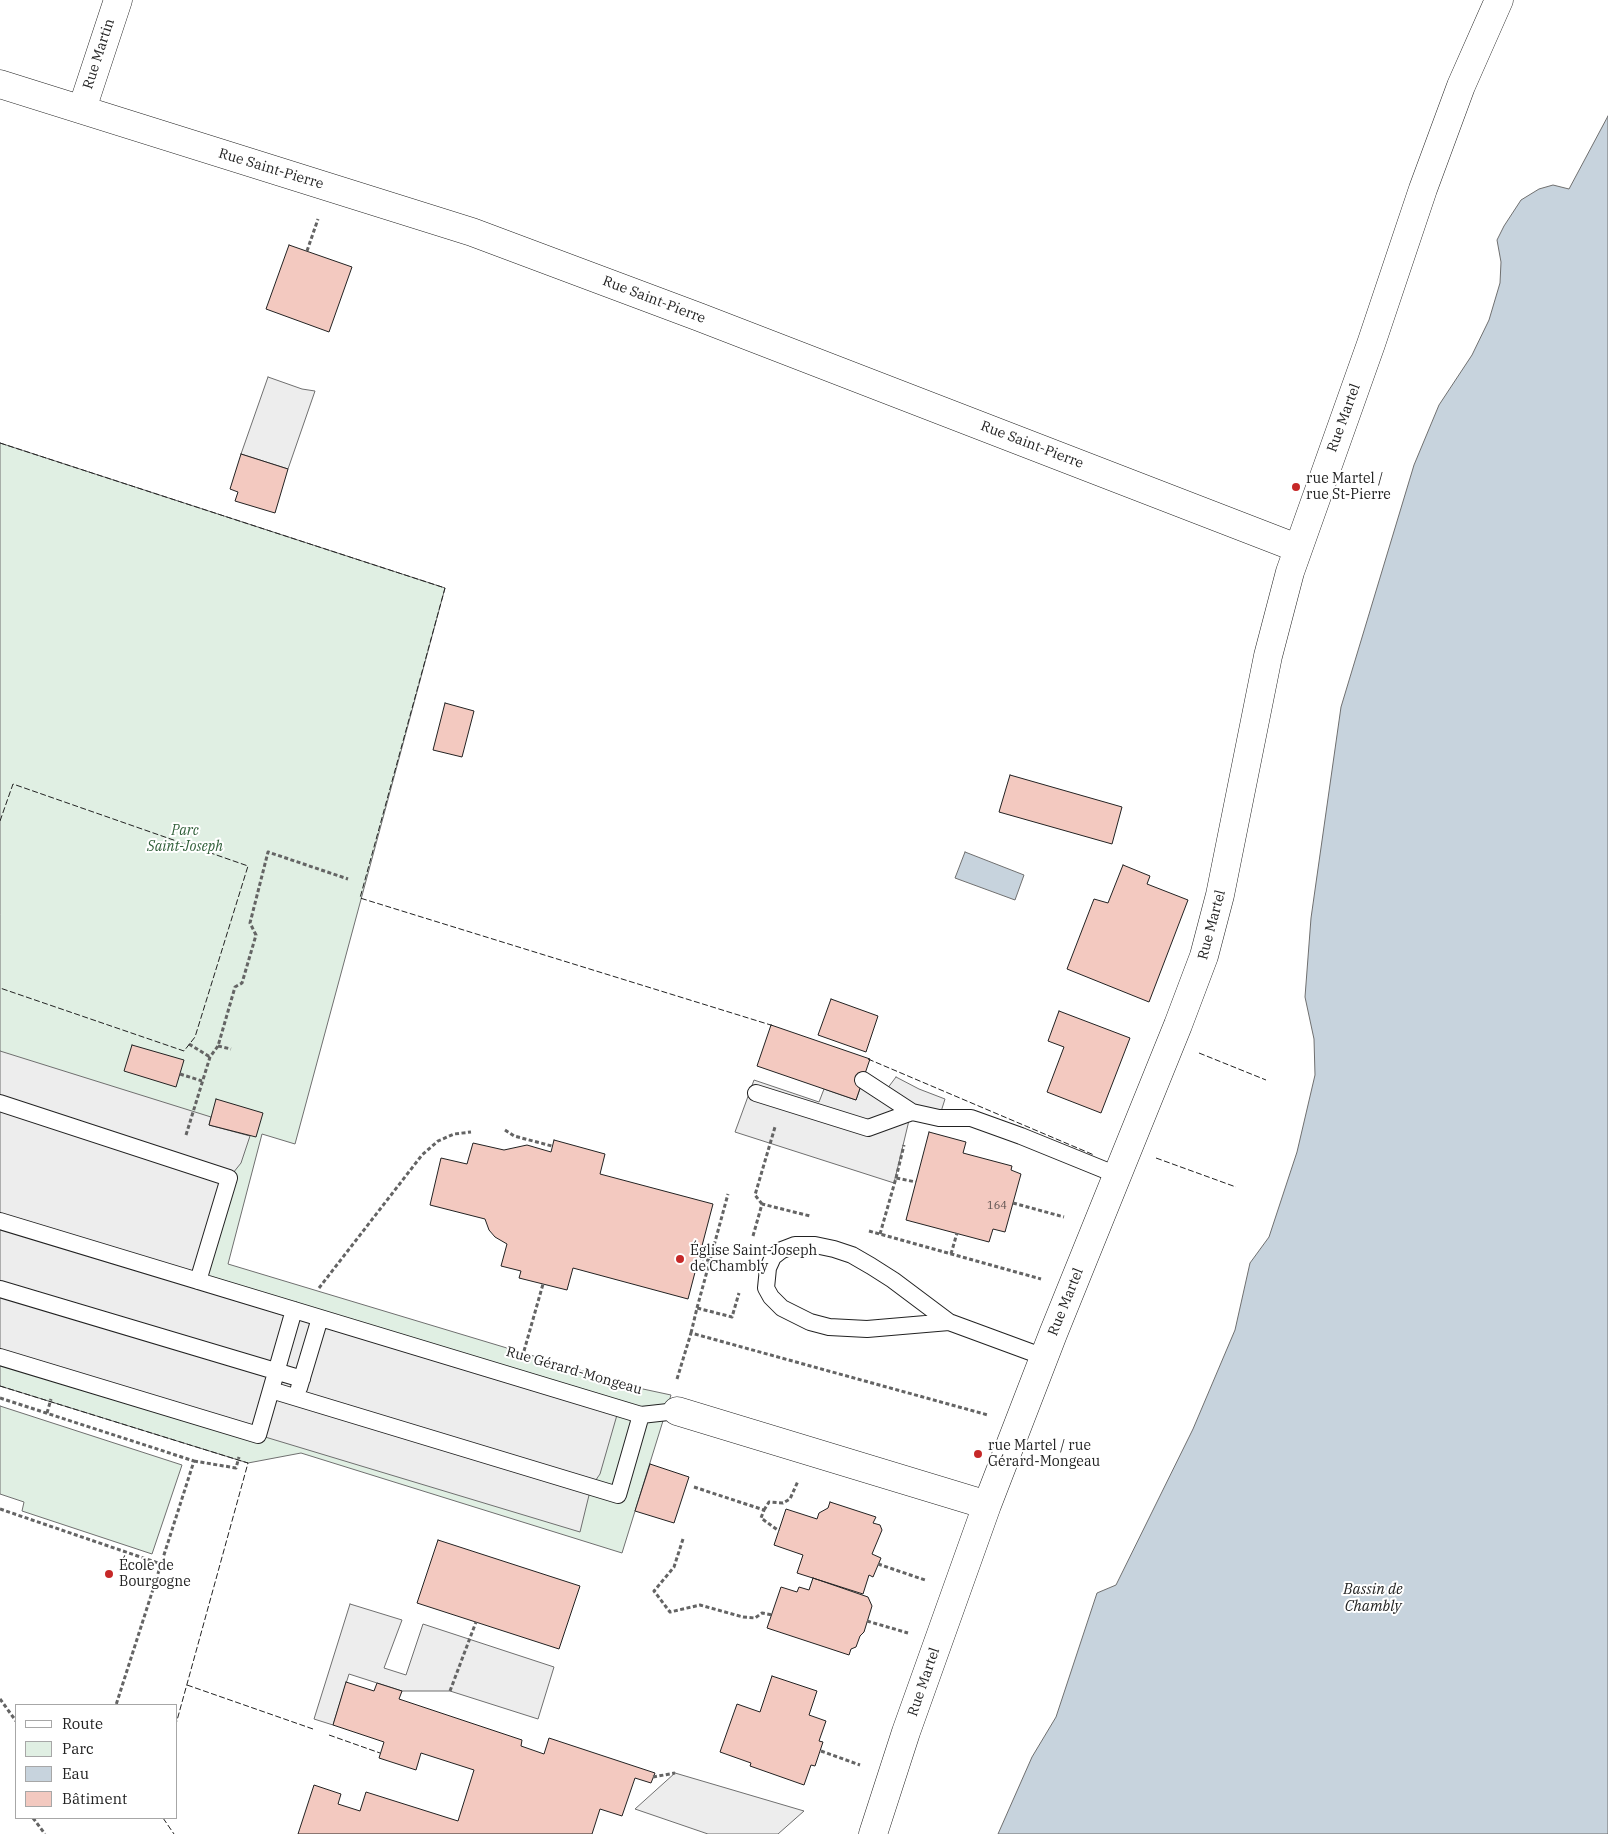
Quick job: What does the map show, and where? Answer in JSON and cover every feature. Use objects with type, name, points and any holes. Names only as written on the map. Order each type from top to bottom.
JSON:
[{"type":"street","name":"Rue Martin","points":[[82,109],[118,0]]},
{"type":"street","name":"Rue Martel","points":[[873,1834],[987,1505],[1044,1357],[1190,995],[1213,926],[1268,656],[1279,607],[1297,548],[1371,344],[1423,189],[1461,86],[1499,0]]},
{"type":"street","name":"Rue Saint-Pierre","points":[[0,84],[472,232],[690,313],[1297,548]]},
{"type":"street","points":[[677,1411],[987,1505]]},
{"type":"lane","points":[[863,1080],[912,1112],[939,1118],[971,1118],[1022,1136],[1117,1175]]},
{"type":"lane","points":[[756,1093],[868,1128],[912,1112]]},
{"type":"lane","points":[[0,1104],[229,1178],[198,1281]]},
{"type":"lane","points":[[0,1221],[641,1415],[677,1411]]},
{"type":"lane","points":[[949,1322],[867,1329],[829,1327],[810,1322],[782,1308],[771,1297],[766,1288],[768,1268],[773,1257],[782,1250],[796,1245],[815,1245],[834,1250],[852,1256],[894,1280],[949,1322],[1044,1357]]},
{"type":"lane","points":[[0,1289],[302,1379]]},
{"type":"lane","points":[[0,1357],[258,1435],[294,1310]]},
{"type":"lane","points":[[296,1398],[320,1318]]},
{"type":"lane","points":[[271,1390],[618,1495],[641,1415]]},
{"type":"path","points":[[307,251],[319,216]]},
{"type":"path","points":[[193,1113],[210,1057],[218,1046],[235,987],[242,983],[256,935],[250,923],[268,852],[348,878]]},
{"type":"path","points":[[189,1044],[210,1057]]},
{"type":"path","points":[[218,1046],[231,1049]]},
{"type":"path","points":[[180,1074],[202,1080]]},
{"type":"path","points":[[505,1130],[514,1136],[552,1146]]},
{"type":"path","points":[[314,1294],[422,1155],[438,1141],[454,1134],[471,1132]]},
{"type":"path","points":[[762,1204],[754,1194],[771,1144]]},
{"type":"path","points":[[880,1234],[896,1178],[916,1182]]},
{"type":"path","points":[[697,1308],[728,1194]]},
{"type":"path","points":[[1013,1203],[1068,1218]]},
{"type":"path","points":[[951,1254],[957,1233]]},
{"type":"path","points":[[700,1258],[745,1270]]},
{"type":"path","points":[[522,1356],[543,1284]]},
{"type":"path","points":[[676,1381],[691,1333],[994,1416]]},
{"type":"path","points":[[0,1398],[194,1461],[236,1468],[240,1453]]},
{"type":"path","points":[[116,1704],[194,1461]]},
{"type":"path","points":[[778,1531],[761,1518],[764,1510],[768,1502],[783,1503],[790,1499],[800,1477]]},
{"type":"path","points":[[694,1487],[764,1510]]},
{"type":"path","points":[[0,1509],[161,1564]]},
{"type":"path","points":[[683,1539],[674,1567],[654,1591],[670,1612],[700,1605],[742,1617],[755,1618],[762,1613],[772,1615]]},
{"type":"path","points":[[878,1564],[931,1582]]},
{"type":"path","points":[[867,1621],[913,1635]]},
{"type":"path","points":[[450,1691],[476,1622]]},
{"type":"path","points":[[0,1700],[15,1720]]},
{"type":"path","points":[[821,1751],[867,1767]]},
{"type":"path","points":[[653,1777],[675,1772]]},
{"type":"path","points":[[34,1819],[45,1834]]},
{"type":"green space","name":"Parc Saint-Joseph","points":[[0,443],[445,588],[295,1144],[262,1134],[228,1264],[643,1389],[671,1395],[622,1553],[301,1453],[248,1463],[0,1386]]},
{"type":"green space","points":[[0,1406],[182,1465],[152,1554],[22,1511],[24,1502],[0,1494]]},
{"type":"shaded area","points":[[268,377],[302,389],[315,391],[288,469],[241,454]]},
{"type":"shaded area","points":[[0,1051],[211,1117],[209,1125],[250,1136],[241,1163],[229,1178],[199,1281],[619,1408],[600,1474],[591,1487],[580,1532],[0,1357]]},
{"type":"shaded area","points":[[896,1077],[919,1089],[945,1099],[939,1118],[911,1112],[894,1183],[735,1132],[754,1080],[819,1102],[824,1089],[856,1100],[863,1080],[884,1093]]},
{"type":"shaded area","points":[[350,1604],[402,1620],[384,1668],[406,1675],[423,1624],[554,1667],[538,1719],[450,1691],[402,1691],[349,1674],[333,1725],[314,1719]]},
{"type":"shaded area","points":[[675,1773],[804,1811],[778,1834],[708,1834],[635,1809]]},
{"type":"water","name":"Bassin de Chambly","points":[[1608,116],[1608,1834],[998,1834],[1032,1757],[1056,1717],[1097,1593],[1116,1585],[1193,1429],[1235,1330],[1250,1263],[1269,1237],[1297,1152],[1315,1075],[1314,1039],[1305,997],[1311,918],[1341,707],[1414,465],[1439,405],[1472,355],[1489,320],[1500,283],[1501,262],[1497,240],[1504,226],[1521,200],[1539,189],[1553,185],[1569,189]]},
{"type":"water","points":[[965,852],[1024,875],[1015,900],[955,878]]},
{"type":"building","points":[[289,245],[352,267],[329,332],[266,309]]},
{"type":"building","points":[[241,454],[288,469],[275,513],[235,501],[238,492],[230,489]]},
{"type":"building","points":[[445,703],[474,711],[462,757],[433,750]]},
{"type":"building","points":[[1010,775],[1122,807],[1112,844],[999,812]]},
{"type":"building","points":[[1123,865],[1150,876],[1147,884],[1188,900],[1149,1002],[1067,969],[1094,899],[1108,903]]},
{"type":"building","points":[[831,999],[878,1016],[866,1052],[818,1035]]},
{"type":"building","points":[[1059,1011],[1130,1038],[1101,1113],[1047,1092],[1064,1047],[1048,1041]]},
{"type":"building","points":[[771,1025],[870,1059],[856,1100],[757,1066]]},
{"type":"building","points":[[132,1045],[184,1060],[176,1087],[124,1071]]},
{"type":"building","points":[[216,1099],[263,1113],[256,1137],[209,1125]]},
{"type":"building","points":[[929,1132],[966,1142],[963,1153],[1012,1166],[1011,1170],[1021,1174],[1005,1232],[993,1229],[989,1242],[906,1220]]},
{"type":"building","points":[[554,1140],[605,1154],[600,1174],[713,1204],[688,1299],[573,1268],[567,1290],[519,1278],[521,1271],[501,1266],[507,1244],[495,1237],[489,1230],[485,1219],[430,1205],[441,1158],[467,1164],[473,1143],[504,1150],[527,1145],[551,1152]]},
{"type":"building","points":[[650,1464],[689,1477],[674,1523],[635,1511]]},
{"type":"building","points":[[830,1502],[876,1517],[873,1523],[880,1525],[882,1530],[872,1554],[881,1558],[873,1577],[869,1575],[863,1594],[797,1573],[803,1555],[774,1545],[786,1509],[817,1519],[819,1513],[828,1508]]},
{"type":"building","points":[[438,1540],[580,1586],[559,1649],[417,1603]]},
{"type":"building","points":[[813,1578],[868,1597],[872,1606],[864,1632],[860,1636],[856,1647],[851,1649],[849,1655],[767,1628],[781,1587],[797,1592],[799,1587],[809,1590]]},
{"type":"building","points":[[772,1676],[817,1691],[809,1715],[826,1721],[819,1741],[823,1742],[815,1766],[811,1765],[804,1785],[750,1766],[751,1763],[720,1752],[737,1704],[760,1712]]},
{"type":"building","points":[[346,1682],[374,1691],[377,1683],[402,1691],[399,1699],[522,1740],[521,1746],[544,1754],[549,1738],[655,1773],[651,1783],[635,1778],[622,1816],[600,1809],[592,1834],[298,1834],[314,1785],[341,1794],[338,1804],[360,1811],[366,1792],[458,1821],[474,1770],[421,1753],[416,1770],[379,1758],[384,1742],[333,1725]]},
{"type":"fence","points":[[0,443],[445,588],[360,898],[774,1026]]},
{"type":"fence","points":[[0,821],[13,784],[248,866],[195,1037],[184,1051],[0,988]]},
{"type":"fence","points":[[1199,1053],[1266,1080]]},
{"type":"fence","points":[[868,1059],[1094,1155]]},
{"type":"fence","points":[[1156,1158],[1236,1187]]},
{"type":"fence","points":[[0,1386],[248,1463],[178,1717]]},
{"type":"fence","points":[[187,1685],[313,1729]]},
{"type":"fence","points":[[329,1735],[380,1753]]},
{"type":"fence","points":[[164,1819],[174,1834]]},
{"type":"place","name":"rue Martel / rue St-Pierre","points":[[1296,487]]},
{"type":"place","name":"Église Saint-Joseph de Chambly","points":[[680,1259]]},
{"type":"place","name":"rue Martel / rue Gérard-Mongeau","points":[[978,1454]]},
{"type":"place","name":"École de Bourgogne","points":[[109,1574]]}]
